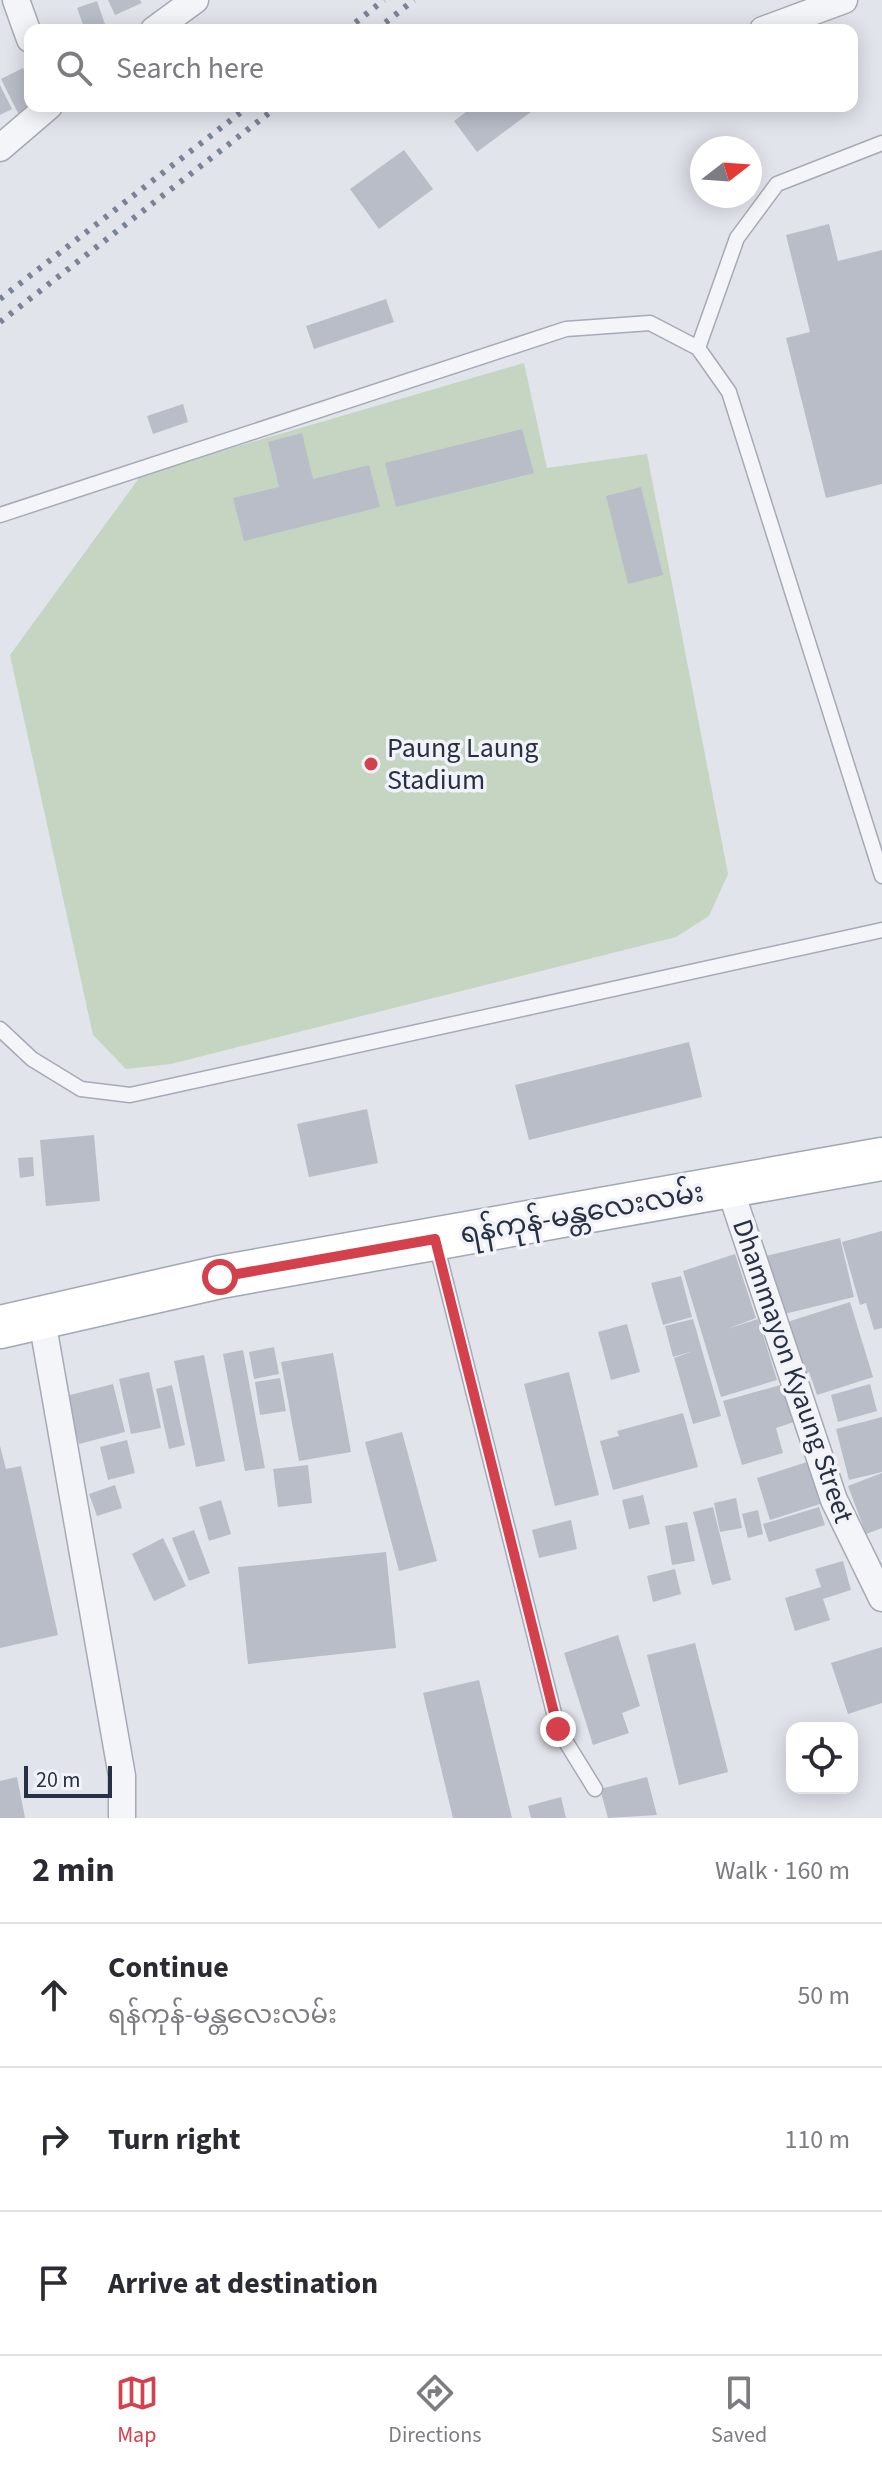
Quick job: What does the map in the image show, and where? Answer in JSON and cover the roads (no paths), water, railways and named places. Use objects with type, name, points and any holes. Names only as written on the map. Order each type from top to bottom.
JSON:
[{"type":"main road","name":"ရန်ကုန်-မန္တလေးလမ်း","points":[[0,1327],[42,1320],[220,1277],[882,1159]]},
{"type":"street","points":[[16,0],[25,24]]},
{"type":"street","points":[[162,24],[195,0]]},
{"type":"street","points":[[779,24],[844,0]]},
{"type":"street","points":[[0,148],[42,112]]},
{"type":"street","name":"Dhammayon Kyaung Street","points":[[729,1186],[834,1500],[882,1598]]},
{"type":"street","points":[[42,1320],[122,1776],[122,1818]]},
{"type":"lane","points":[[698,348],[737,238],[777,184],[882,143]]},
{"type":"lane","points":[[0,515],[566,329],[650,323],[698,348],[729,392],[882,876]]},
{"type":"lane","points":[[0,1029],[32,1059],[81,1089],[130,1095],[882,930]]},
{"type":"lane","points":[[435,1239],[558,1729],[595,1789]]},
{"type":"railway","points":[[354,24],[384,0]]},
{"type":"railway","points":[[384,24],[414,0]]},
{"type":"railway","points":[[0,299],[241,112]]},
{"type":"railway","points":[[0,322],[270,112]]},
{"type":"place","name":"Paung Laung Stadium","points":[[371,764]]}]
